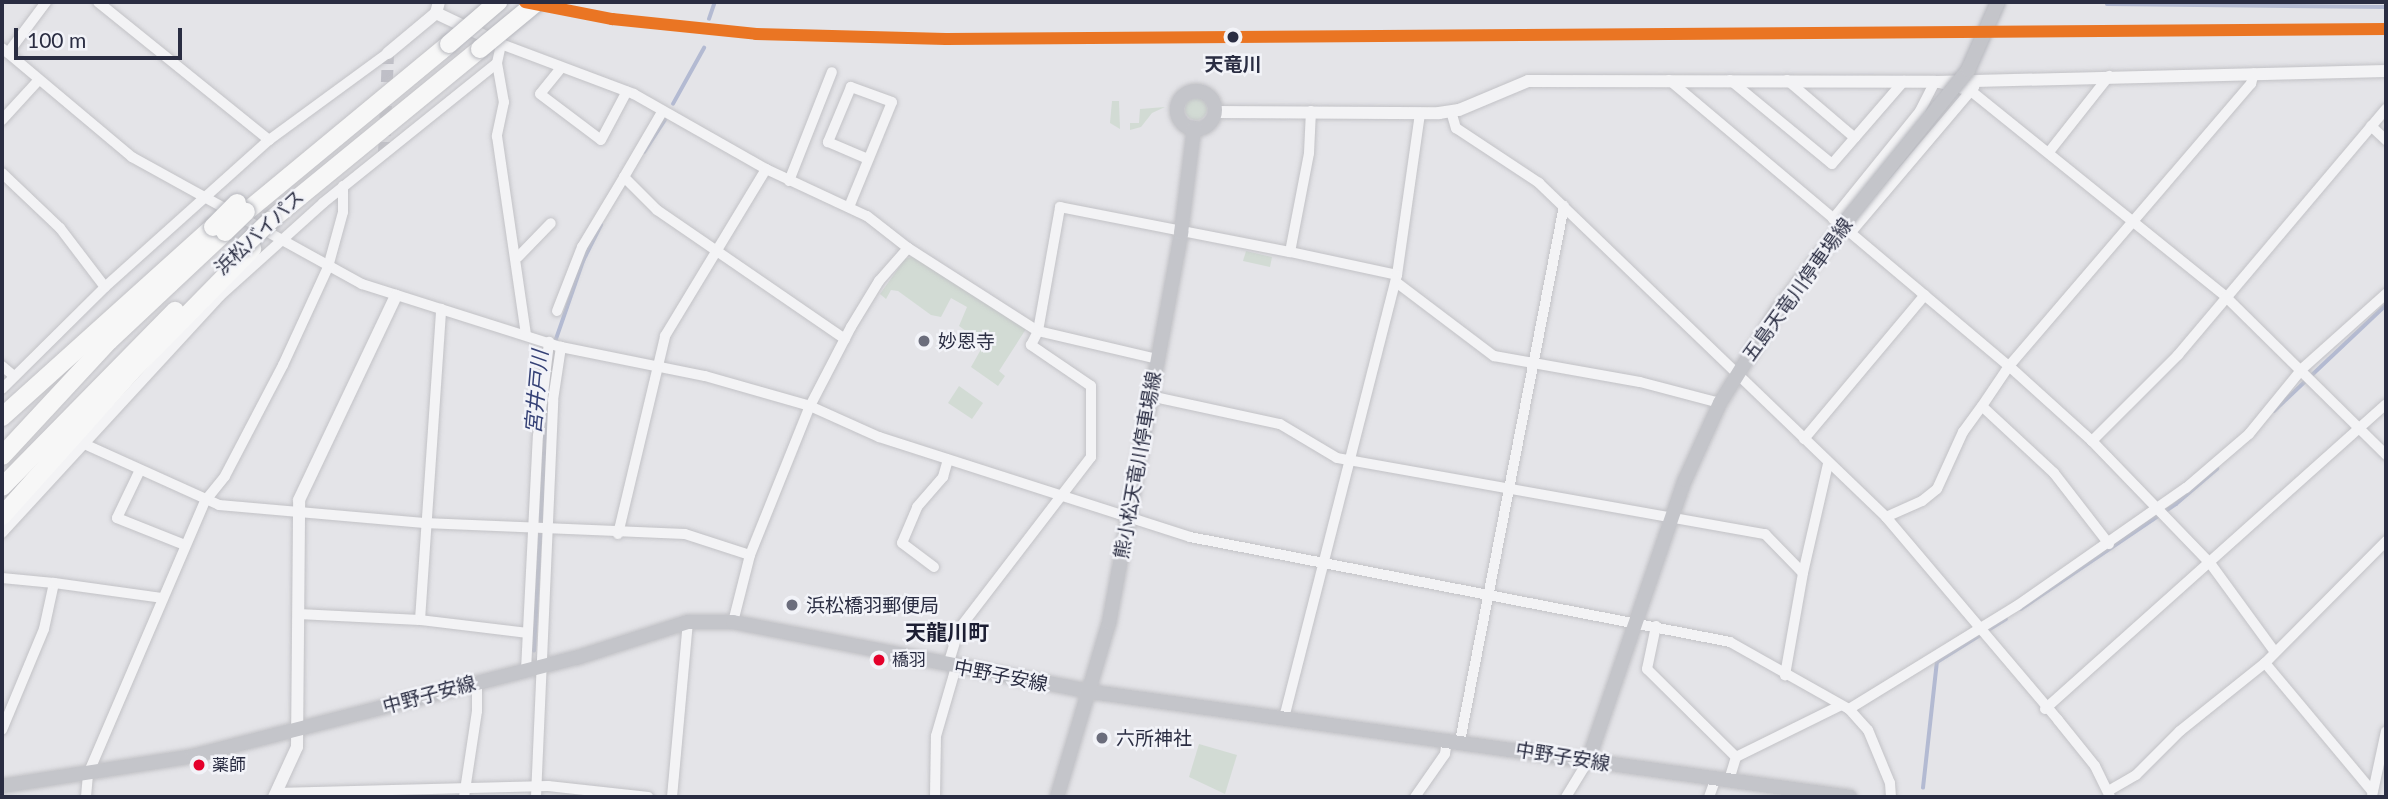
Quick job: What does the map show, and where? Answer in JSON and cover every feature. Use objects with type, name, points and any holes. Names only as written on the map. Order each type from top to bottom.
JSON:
[{"type":"highway","name":"浜松バイパス","points":[[2,456],[109,341],[241,208],[280,181],[498,2]]},
{"type":"highway","name":"浜松バイパス","points":[[2,487],[128,356],[248,248],[275,228],[296,196],[537,2]]},
{"type":"highway","points":[[2,417],[219,229]]},
{"type":"highway","points":[[2,516],[131,372],[248,248]]},
{"type":"main road","name":"五島天竜川停車場線","points":[[1588,761],[1671,517],[1720,403],[1737,371],[1844,224],[1968,70],[1998,2]]},
{"type":"main road","points":[[1203,92],[1212,100],[1214,111],[1205,126],[1194,128],[1183,123],[1178,113],[1186,93],[1203,92]]},
{"type":"main road","name":"熊小松天竜川停車場線","points":[[1057,797],[1092,692],[1181,233],[1194,128]]},
{"type":"main road","name":"中野子安線","points":[[2,786],[193,756],[477,681],[533,669],[688,622],[733,622],[1092,692],[1454,740],[1850,797]]},
{"type":"street","points":[[46,2],[5,51],[37,82],[132,157],[203,199],[275,228],[328,267],[396,296],[555,344],[656,368],[705,376],[810,406],[879,437],[1127,519],[1190,537],[1634,621],[1730,642],[1784,675],[1845,707],[1867,730],[1890,783],[1891,797]]},
{"type":"street","points":[[98,2],[269,140]]},
{"type":"street","points":[[2,389],[105,287],[269,140],[388,53],[437,8],[501,44],[626,92],[789,181],[849,207],[1038,331],[1157,359]]},
{"type":"street","points":[[501,44],[497,63],[504,102],[497,136],[517,257],[526,335]]},
{"type":"street","points":[[2,533],[29,496],[82,443],[275,228],[344,186],[497,63]]},
{"type":"street","points":[[561,68],[540,94],[601,140],[626,92]]},
{"type":"street","points":[[1214,111],[1451,111],[1528,81],[1667,78],[1936,82],[1979,78],[2386,71]]},
{"type":"street","points":[[789,181],[832,72]]},
{"type":"street","points":[[1886,517],[1922,501],[1937,489],[1963,432],[2008,366],[2251,84],[2254,73]]},
{"type":"street","points":[[2049,152],[2109,76]]},
{"type":"street","points":[[1667,78],[1844,224],[2092,441],[2210,563],[2275,652]]},
{"type":"street","points":[[1844,224],[1971,90],[1979,78]]},
{"type":"street","points":[[1730,80],[1832,164],[1904,81]]},
{"type":"street","points":[[1787,80],[1855,138]]},
{"type":"street","points":[[2,120],[37,82]]},
{"type":"street","points":[[1844,224],[1920,111],[1936,82]]},
{"type":"street","points":[[1936,82],[1971,90],[2135,220],[2303,369],[2386,455]]},
{"type":"street","points":[[849,207],[892,102],[852,87],[828,142],[868,159]]},
{"type":"street","points":[[2092,441],[2178,355],[2386,109]]},
{"type":"street","points":[[1290,252],[1309,153],[1311,111]]},
{"type":"street","points":[[1451,111],[1456,128],[1539,183],[1886,517],[1992,637],[2045,709],[2066,729],[2110,793],[2136,775],[2180,731],[2266,663],[2386,541]]},
{"type":"street","points":[[557,312],[582,247],[626,179],[662,112]]},
{"type":"street","points":[[1284,718],[1397,278],[1420,113]]},
{"type":"street","points":[[2371,126],[2386,140]]},
{"type":"street","points":[[618,534],[656,368],[673,320],[766,169]]},
{"type":"street","points":[[2,173],[61,228],[105,287]]},
{"type":"street","points":[[626,179],[657,210],[845,339]]},
{"type":"street","points":[[86,797],[89,774],[205,501],[225,476],[277,377],[328,267],[343,212],[344,186]]},
{"type":"street","points":[[1415,797],[1454,740],[1489,593],[1564,206]]},
{"type":"street","points":[[935,797],[936,736],[959,629],[1091,457],[1091,386],[1031,345],[1038,331],[1060,207],[1181,233],[1290,252],[1397,278],[1494,356],[1640,382],[1720,403]]},
{"type":"street","points":[[517,257],[551,223]]},
{"type":"street","points":[[733,622],[750,555],[810,406],[879,281],[908,248]]},
{"type":"street","points":[[1709,797],[1736,757],[1845,707],[1983,626],[2109,544],[2157,509],[2249,434],[2303,369],[2386,294]]},
{"type":"street","points":[[1804,439],[1926,295]]},
{"type":"street","points":[[396,296],[298,510],[298,747],[275,795],[536,792],[648,797]]},
{"type":"street","points":[[420,620],[424,523],[441,309]]},
{"type":"street","points":[[533,669],[527,633],[534,528],[555,344]]},
{"type":"street","points":[[536,792],[533,669],[547,528],[555,344]]},
{"type":"street","points":[[2,366],[14,376]]},
{"type":"street","points":[[1150,396],[1280,424],[1337,458],[1352,457],[1765,534],[1803,573]]},
{"type":"street","points":[[2045,709],[2361,430],[2386,404]]},
{"type":"street","points":[[1982,406],[2054,473],[2109,544]]},
{"type":"street","points":[[82,443],[205,501],[424,523],[618,534],[685,534],[750,555]]},
{"type":"street","points":[[933,567],[902,543],[918,508],[943,477],[948,460]]},
{"type":"street","points":[[1784,675],[1803,573],[1828,464]]},
{"type":"street","points":[[139,472],[117,518],[185,545]]},
{"type":"street","points":[[2,578],[162,598]]},
{"type":"street","points":[[2,730],[44,629],[54,583]]},
{"type":"street","points":[[298,614],[420,620],[527,633]]},
{"type":"street","points":[[672,797],[688,622]]},
{"type":"street","points":[[1656,626],[1647,668],[1736,757]]},
{"type":"street","points":[[2266,663],[2372,794]]},
{"type":"street","points":[[466,792],[477,681]]},
{"type":"street","points":[[2372,794],[2386,731]]},
{"type":"street","points":[[1566,797],[1588,761]]},
{"type":"shaded area","points":[[1196,98],[1204,101],[1207,109],[1204,117],[1196,120],[1188,117],[1185,109],[1188,101]]},
{"type":"shaded area","points":[[1112,101],[1119,101],[1120,129],[1110,123]]},
{"type":"shaded area","points":[[1165,107],[1152,113],[1141,127],[1130,130],[1130,123],[1139,123],[1140,109]]},
{"type":"shaded area","points":[[1246,251],[1272,257],[1270,267],[1243,261]]},
{"type":"shaded area","points":[[914,256],[1026,329],[999,371],[1005,376],[998,386],[971,367],[984,344],[959,326],[967,307],[951,298],[941,317],[931,315],[898,291],[891,290],[886,299],[880,294],[905,259]]},
{"type":"shaded area","points":[[959,386],[983,403],[972,419],[948,403]]},
{"type":"shaded area","points":[[1199,744],[1237,755],[1225,794],[1189,777]]},
{"type":"waterway","name":"宮井戸川","points":[[709,19],[715,2]]},
{"type":"waterway","points":[[2107,4],[2386,7]]},
{"type":"waterway","name":"宮井戸川","points":[[673,104],[704,48]]},
{"type":"waterway","name":"宮井戸川","points":[[644,152],[665,120]]},
{"type":"waterway","name":"宮井戸川","points":[[555,342],[583,261],[601,225]]},
{"type":"waterway","points":[[2274,411],[2386,305]]},
{"type":"waterway","name":"宮井戸川","points":[[534,651],[547,401]]},
{"type":"waterway","points":[[2021,609],[2176,504],[2217,469]]},
{"type":"waterway","points":[[1923,788],[1937,662],[2006,619]]},
{"type":"tunnel","points":[[384,154],[388,53]]},
{"type":"transit line","points":[[525,2],[612,19],[756,34],[946,39],[2386,29]]},
{"type":"place","name":"天竜川","points":[[1233,37]]},
{"type":"place","name":"妙恩寺","points":[[924,341]]},
{"type":"place","name":"浜松橋羽郵便局","points":[[792,605]]},
{"type":"place","name":"橋羽","points":[[879,660]]},
{"type":"place","name":"六所神社","points":[[1102,738]]},
{"type":"place","name":"薬師","points":[[199,765]]},
{"type":"district","name":"天龍川町","points":[[947,632]]}]
